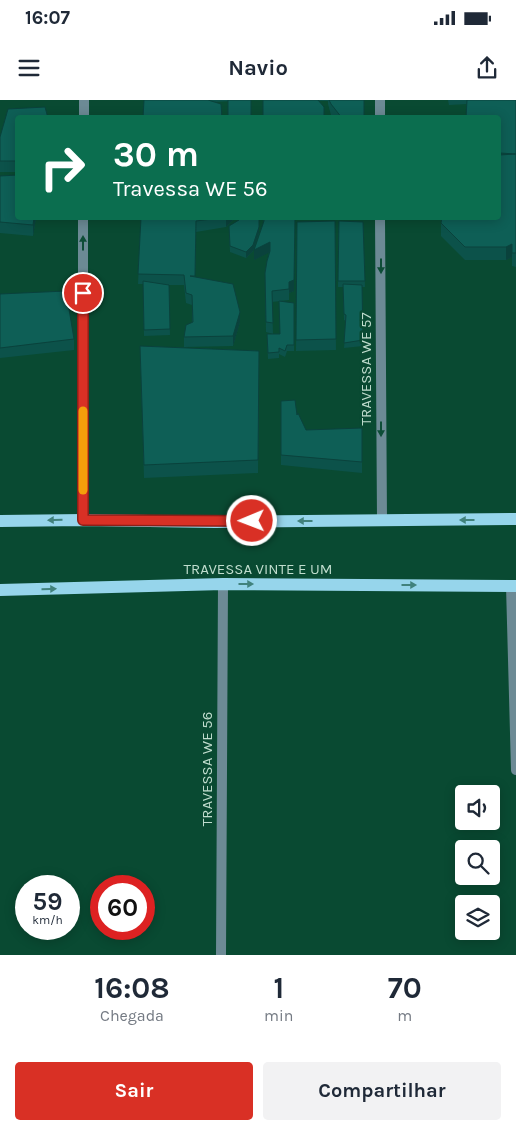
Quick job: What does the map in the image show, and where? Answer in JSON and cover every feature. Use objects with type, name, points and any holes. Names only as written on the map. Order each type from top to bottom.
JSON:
[{"type":"main road","points":[[0,521],[215,522],[516,519]]},
{"type":"main road","name":"TRAVESSA VINTE E UM","points":[[0,590],[223,584],[513,586]]},
{"type":"street","points":[[84,100],[84,115]]},
{"type":"street","points":[[380,100],[380,115]]},
{"type":"street","points":[[83,220],[83,520]]},
{"type":"street","name":"TRAVESSA WE 57","points":[[380,220],[382,520]]},
{"type":"street","name":"TRAVESSA WE 56","points":[[221,955],[223,584]]},
{"type":"street","points":[[513,586],[516,770]]},
{"type":"building","points":[[144,100],[208,100],[221,104],[222,115],[143,115]]},
{"type":"building","points":[[228,100],[251,100],[251,115],[228,115]]},
{"type":"building","points":[[263,100],[318,100],[324,107],[324,115],[263,115]]},
{"type":"building","points":[[329,100],[364,100],[364,115],[340,115]]},
{"type":"building","points":[[467,100],[516,100],[516,154],[501,153],[501,115],[466,115]]},
{"type":"building","points":[[45,107],[47,115],[15,115],[15,161],[0,161],[0,137],[8,109]]},
{"type":"building","points":[[516,154],[516,253],[512,253],[512,244],[506,247],[465,247],[441,223],[442,220],[501,220],[501,155]]},
{"type":"building","points":[[15,175],[15,220],[34,220],[33,225],[0,222],[0,176]]},
{"type":"building","points":[[141,220],[204,220],[196,221],[195,276],[190,276],[233,284],[240,312],[233,336],[184,337],[186,325],[193,322],[192,295],[186,293],[184,275],[138,274]]},
{"type":"building","points":[[239,220],[259,220],[259,227],[253,245],[246,252],[230,246],[229,226]]},
{"type":"building","points":[[295,220],[294,280],[289,282],[289,289],[272,291],[273,323],[266,322],[265,273],[270,242],[254,250],[264,221]]},
{"type":"building","points":[[335,221],[336,339],[296,340],[297,222]]},
{"type":"building","points":[[339,221],[363,222],[365,281],[338,281]]},
{"type":"building","points":[[143,281],[169,285],[170,329],[144,330]]},
{"type":"building","points":[[343,284],[362,285],[363,340],[344,343],[346,315],[344,314]]},
{"type":"building","points":[[66,291],[74,339],[0,348],[0,294]]},
{"type":"building","points":[[279,301],[294,303],[294,345],[287,345],[285,351],[279,348],[279,352],[268,353],[267,334],[280,334]]},
{"type":"building","points":[[140,346],[259,351],[258,460],[144,465]]},
{"type":"building","points":[[295,400],[297,415],[298,413],[306,430],[362,428],[362,462],[281,455],[281,401]]},
{"type":"slow traffic","points":[[83,411],[83,490]]},
{"type":"route","points":[[83,293],[83,520],[252,521]]}]
